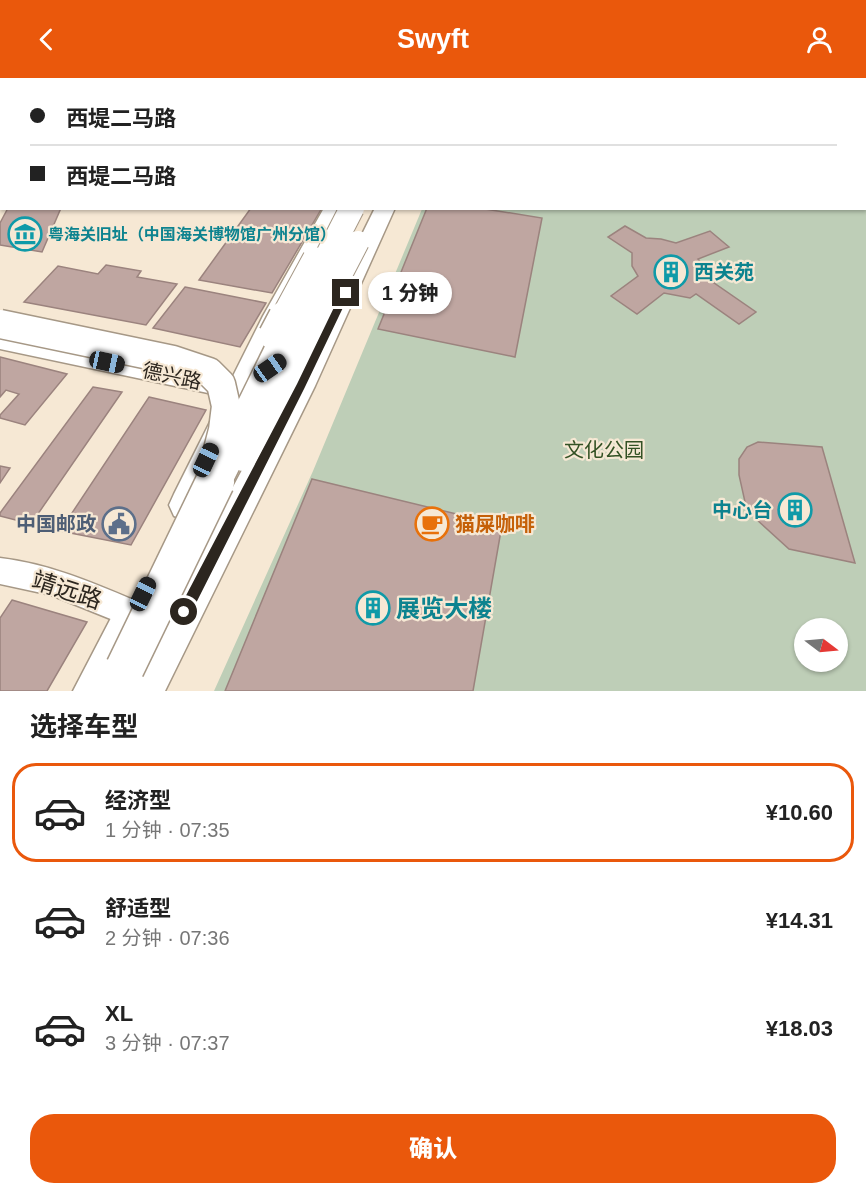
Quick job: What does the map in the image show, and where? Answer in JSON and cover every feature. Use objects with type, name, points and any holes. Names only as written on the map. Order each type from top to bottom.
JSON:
[{"type":"highway","points":[[128,683],[281,347],[351,210]]},
{"type":"main road","points":[[92,691],[133,614],[237,390],[333,210]]},
{"type":"main road","points":[[128,683],[214,465],[259,363],[339,210]]},
{"type":"main road","points":[[244,494],[286,357],[359,210]]},
{"type":"main road","points":[[128,683],[310,336],[371,210]]},
{"type":"main road","points":[[128,683],[244,494],[301,386],[384,210]]},
{"type":"main road","points":[[0,324],[173,360],[198,367],[213,375],[226,396],[225,424],[214,465]]},
{"type":"main road","points":[[237,390],[286,357]]},
{"type":"street","name":"德兴路","points":[[0,341],[237,390]]},
{"type":"street","name":"靖远路","points":[[0,571],[36,577],[107,602],[133,614]]},
{"type":"green space","name":"文化公园","points":[[422,210],[866,210],[866,691],[214,691],[313,471]]},
{"type":"building","name":"粤海关旧址（中国海关博物馆广州分馆）","points":[[7,210],[60,210],[42,252],[0,245],[0,223]]},
{"type":"building","points":[[250,210],[321,210],[272,293],[199,280]]},
{"type":"building","points":[[426,210],[492,210],[542,218],[515,357],[378,329]]},
{"type":"building","name":"西关苑","points":[[625,226],[646,238],[676,243],[710,231],[729,247],[698,259],[705,268],[707,278],[756,312],[739,324],[696,294],[690,298],[664,293],[637,314],[611,296],[638,276],[632,266],[632,253],[608,237]]},
{"type":"building","points":[[106,265],[141,271],[137,277],[177,284],[146,325],[24,302],[58,266],[98,274]]},
{"type":"building","points":[[185,287],[266,303],[240,347],[153,328]]},
{"type":"building","points":[[0,357],[67,374],[25,425],[0,418],[0,415],[19,394],[6,390],[0,397]]},
{"type":"building","points":[[93,387],[122,392],[31,524],[0,516],[0,513]]},
{"type":"building","points":[[149,397],[206,410],[131,545],[60,531]]},
{"type":"building","name":"中心台","points":[[758,442],[822,447],[855,563],[789,549],[756,519],[745,502],[739,475],[739,459],[747,447]]},
{"type":"building","points":[[0,466],[10,468],[0,483]]},
{"type":"building","name":"展览大楼","points":[[312,479],[502,525],[473,691],[225,691]]},
{"type":"building","points":[[12,600],[87,622],[47,691],[0,691],[0,618]]},
{"type":"place","name":"粤海关旧址（中国海关博物馆广州分馆）","points":[[25,234]]},
{"type":"place","name":"西关苑","points":[[671,272]]},
{"type":"place","name":"中心台","points":[[795,510]]},
{"type":"place","name":"中国邮政","points":[[119,524]]},
{"type":"place","name":"猫屎咖啡","points":[[432,524]]},
{"type":"place","name":"展览大楼","points":[[373,608]]},
{"type":"route","points":[[184,612],[301,386],[346,293]]}]
